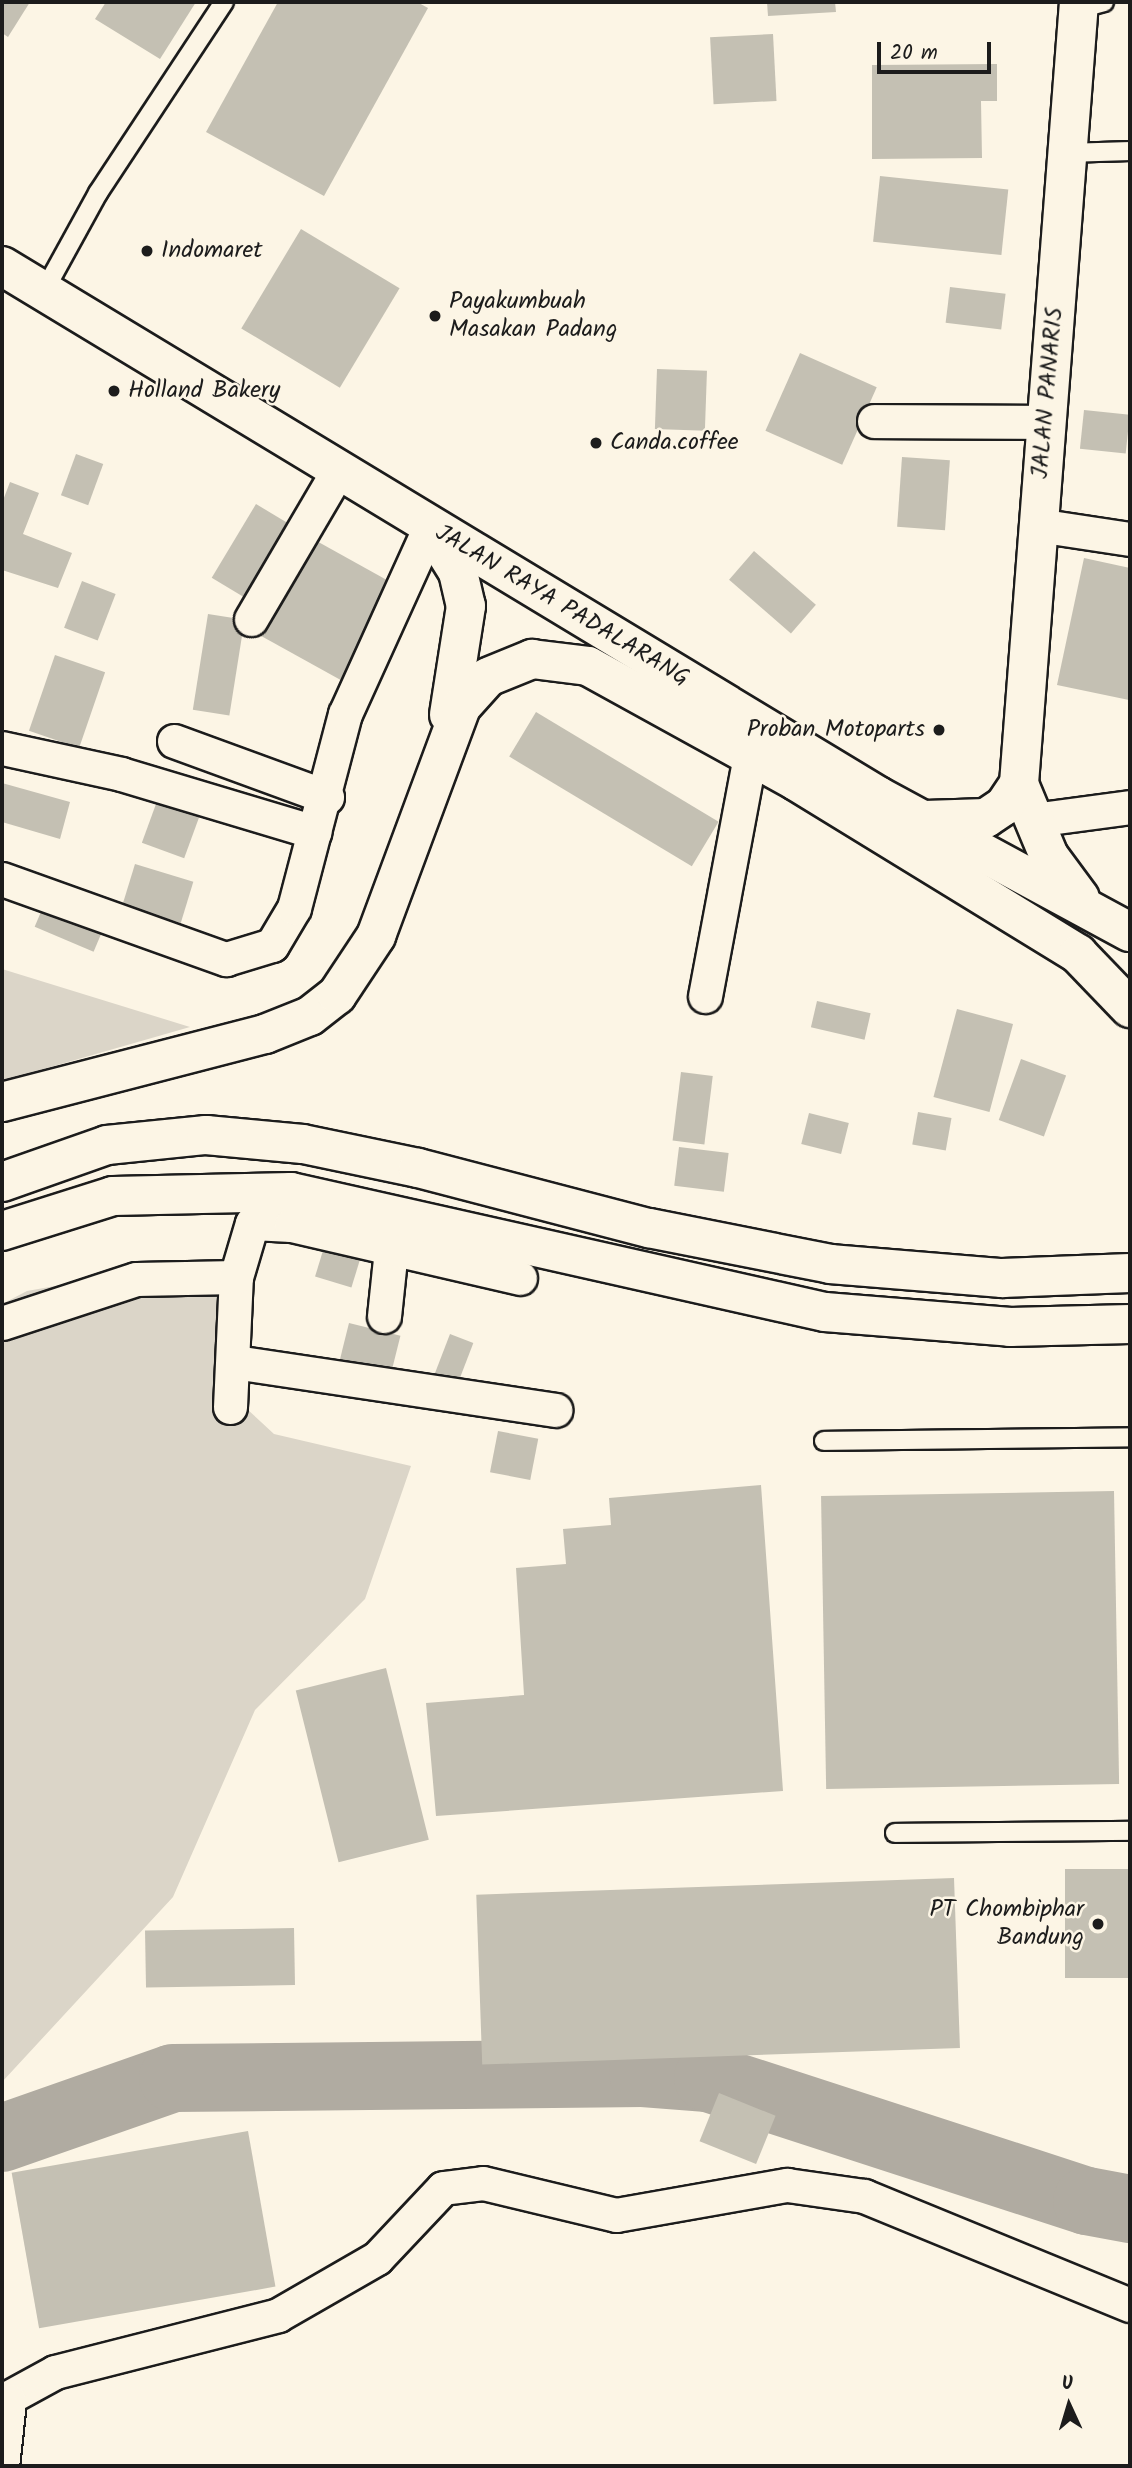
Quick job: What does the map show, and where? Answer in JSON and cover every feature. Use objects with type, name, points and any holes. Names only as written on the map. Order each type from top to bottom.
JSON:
[{"type":"main road","name":"JALAN PANARIS","points":[[1085,905],[1049,856],[1018,784],[1067,153],[1087,4]]},
{"type":"main road","name":"JALAN RAYA PADALARANG","points":[[2,266],[430,527],[918,818],[1085,905],[1130,932]]},
{"type":"main road","points":[[2,291],[43,293]]},
{"type":"main road","points":[[2,1102],[215,1049],[310,1016],[349,983],[368,953],[413,835],[456,688],[467,625],[458,572],[430,527]]},
{"type":"main road","name":"JALAN RAYA PADALARANG","points":[[413,835],[470,694],[498,670],[532,659],[588,666],[750,755],[1078,954],[1130,1008]]},
{"type":"main road","points":[[918,818],[986,818],[1004,806],[1018,784]]},
{"type":"main road","points":[[2,1182],[107,1145],[206,1135],[303,1144],[418,1168],[649,1228],[830,1264],[1002,1278],[1130,1273]]},
{"type":"main road","points":[[2,1231],[113,1196],[291,1192],[644,1274],[825,1312],[1010,1326],[1130,1324]]},
{"type":"street","points":[[874,421],[1046,422]]},
{"type":"street","points":[[251,619],[338,471]]},
{"type":"street","points":[[1037,525],[1130,539]]},
{"type":"street","points":[[2,879],[176,945],[237,959],[272,946],[284,933],[327,797],[345,714],[430,527]]},
{"type":"street","points":[[174,741],[327,797]]},
{"type":"street","points":[[2,748],[121,774],[314,832]]},
{"type":"street","points":[[705,996],[750,755]]},
{"type":"street","points":[[1034,820],[1130,807]]},
{"type":"street","points":[[230,1407],[235,1362],[236,1277],[251,1223],[291,1225],[520,1278]]},
{"type":"street","points":[[384,1316],[391,1249]]},
{"type":"street","points":[[2,1323],[136,1279],[236,1277]]},
{"type":"street","points":[[235,1362],[555,1410]]},
{"type":"street","points":[[2,2466],[5,2400],[55,2372],[278,2315],[377,2258],[443,2188],[483,2183],[616,2215],[788,2185],[864,2196],[1130,2305]]},
{"type":"lane","points":[[43,293],[98,193],[224,2]]},
{"type":"lane","points":[[1067,153],[1130,151]]},
{"type":"lane","points":[[824,1441],[1130,1437]]},
{"type":"lane","points":[[895,1833],[1130,1831]]},
{"type":"shaded area","points":[[2,969],[190,1027],[2,1081]]},
{"type":"shaded area","points":[[207,1259],[237,1267],[247,1409],[274,1434],[411,1466],[365,1599],[255,1710],[173,1897],[2,2082],[2,1304],[27,1291]]},
{"type":"building","points":[[2,2],[30,2],[8,37],[2,33]]},
{"type":"building","points":[[106,2],[196,2],[160,59],[95,19]]},
{"type":"building","points":[[278,2],[417,2],[428,8],[324,196],[206,132]]},
{"type":"building","points":[[767,2],[835,2],[836,12],[768,16]]},
{"type":"building","points":[[773,34],[777,101],[714,104],[710,37]]},
{"type":"building","points":[[997,64],[997,101],[981,101],[982,158],[872,159],[872,65]]},
{"type":"building","points":[[880,176],[1008,189],[1001,255],[873,242]]},
{"type":"building","points":[[301,229],[400,288],[340,388],[241,328]]},
{"type":"building","points":[[950,287],[1006,294],[1001,330],[946,323]]},
{"type":"building","points":[[800,353],[877,387],[842,465],[765,431]]},
{"type":"building","points":[[657,369],[707,371],[705,431],[655,429]]},
{"type":"building","points":[[1084,410],[1130,415],[1126,454],[1080,449]]},
{"type":"building","points":[[76,454],[103,464],[88,505],[61,495]]},
{"type":"building","points":[[902,457],[950,460],[945,530],[897,527]]},
{"type":"building","points":[[10,482],[39,493],[23,534],[72,553],[58,588],[2,570],[2,503]]},
{"type":"building","points":[[256,504],[297,529],[253,602],[212,578]]},
{"type":"building","points":[[304,534],[397,585],[343,682],[251,630]]},
{"type":"building","points":[[754,551],[816,605],[791,633],[729,580]]},
{"type":"building","points":[[1084,558],[1130,568],[1129,700],[1057,685]]},
{"type":"building","points":[[82,581],[116,594],[98,641],[64,628]]},
{"type":"building","points":[[208,614],[245,620],[229,716],[193,710]]},
{"type":"building","points":[[55,655],[105,672],[79,748],[29,731]]},
{"type":"building","points":[[536,712],[719,822],[692,866],[509,757]]},
{"type":"building","points":[[2,783],[70,802],[60,839],[2,822]]},
{"type":"building","points":[[160,793],[202,808],[184,858],[142,843]]},
{"type":"building","points":[[135,864],[193,882],[181,923],[122,905]]},
{"type":"building","points":[[46,900],[105,925],[94,952],[35,927]]},
{"type":"building","points":[[817,1001],[871,1013],[865,1040],[811,1027]]},
{"type":"building","points":[[957,1009],[1013,1024],[989,1112],[933,1097]]},
{"type":"building","points":[[1021,1059],[1066,1075],[1044,1136],[999,1120]]},
{"type":"building","points":[[681,1072],[713,1076],[704,1144],[673,1140]]},
{"type":"building","points":[[918,1112],[951,1118],[946,1150],[912,1144]]},
{"type":"building","points":[[809,1113],[849,1123],[841,1154],[801,1144]]},
{"type":"building","points":[[679,1147],[729,1153],[724,1192],[674,1186]]},
{"type":"building","points":[[325,1244],[361,1255],[351,1288],[315,1277]]},
{"type":"building","points":[[349,1323],[400,1336],[390,1379],[338,1367]]},
{"type":"building","points":[[450,1334],[473,1343],[454,1392],[431,1383]]},
{"type":"building","points":[[498,1431],[538,1439],[530,1480],[490,1472]]},
{"type":"building","points":[[761,1485],[783,1791],[436,1816],[426,1703],[524,1695],[516,1568],[566,1564],[563,1529],[611,1525],[609,1498]]},
{"type":"building","points":[[1114,1491],[1119,1784],[826,1789],[821,1496]]},
{"type":"building","points":[[386,1668],[429,1840],[339,1862],[296,1690]]},
{"type":"building","name":"PT Chombiphar Bandung","points":[[1065,1869],[1130,1869],[1130,1978],[1065,1978]]},
{"type":"building","points":[[954,1878],[960,2048],[482,2065],[476,1895]]},
{"type":"building","points":[[294,1928],[295,1985],[146,1988],[145,1931]]},
{"type":"building","points":[[719,2093],[776,2116],[756,2164],[700,2141]]},
{"type":"building","points":[[248,2131],[275,2287],[39,2328],[12,2173]]},
{"type":"waterway","points":[[2,2138],[173,2078],[643,2073],[708,2078],[1087,2201],[1130,2209]]},
{"type":"place","name":"Indomaret","points":[[147,251]]},
{"type":"place","name":"Payakumbuah Masakan Padang","points":[[435,316]]},
{"type":"place","name":"Holland Bakery","points":[[114,391]]},
{"type":"place","name":"Canda.coffee","points":[[596,443]]},
{"type":"place","name":"Proban Motoparts","points":[[939,730]]},
{"type":"place","name":"PT Chombiphar Bandung","points":[[1098,1924]]}]
